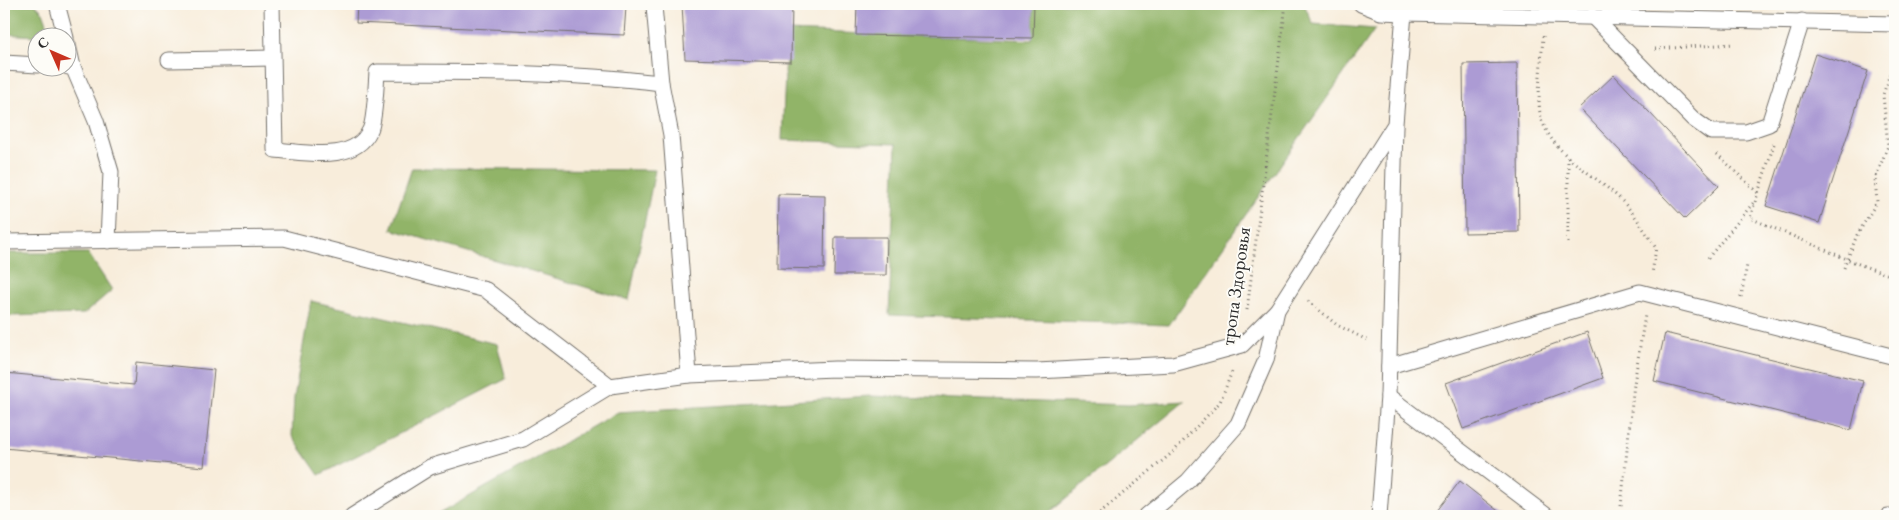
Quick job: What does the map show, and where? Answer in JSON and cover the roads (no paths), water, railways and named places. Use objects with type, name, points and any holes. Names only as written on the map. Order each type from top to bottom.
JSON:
[{"type":"lane","points":[[56,4],[63,28]]},
{"type":"lane","points":[[272,4],[275,150],[334,153],[355,148],[370,130],[377,72],[506,71],[603,76],[661,83]]},
{"type":"lane","points":[[1361,4],[1381,12],[1404,13],[1895,24]]},
{"type":"lane","points":[[654,6],[661,83],[671,134],[689,375]]},
{"type":"lane","points":[[1379,516],[1388,396],[1395,124],[1404,13]]},
{"type":"lane","points":[[1592,16],[1693,119],[1711,132],[1746,132],[1769,124],[1802,21]]},
{"type":"lane","points":[[169,60],[272,58]]},
{"type":"lane","points":[[4,63],[28,64]]},
{"type":"lane","points":[[75,78],[96,121],[110,172],[108,240]]},
{"type":"lane","points":[[352,516],[430,467],[523,438],[610,386],[689,375],[834,369],[1037,371],[1173,364],[1242,346],[1277,310],[1395,124]]},
{"type":"lane","points":[[4,242],[284,238],[486,290],[610,386]]},
{"type":"lane","points":[[1389,366],[1640,292],[1895,357]]},
{"type":"lane","points":[[1146,516],[1188,481],[1238,424],[1266,360],[1277,310]]},
{"type":"lane","points":[[1388,396],[1547,516]]},
{"type":"lane","points":[[1888,516],[1895,516]]}]
